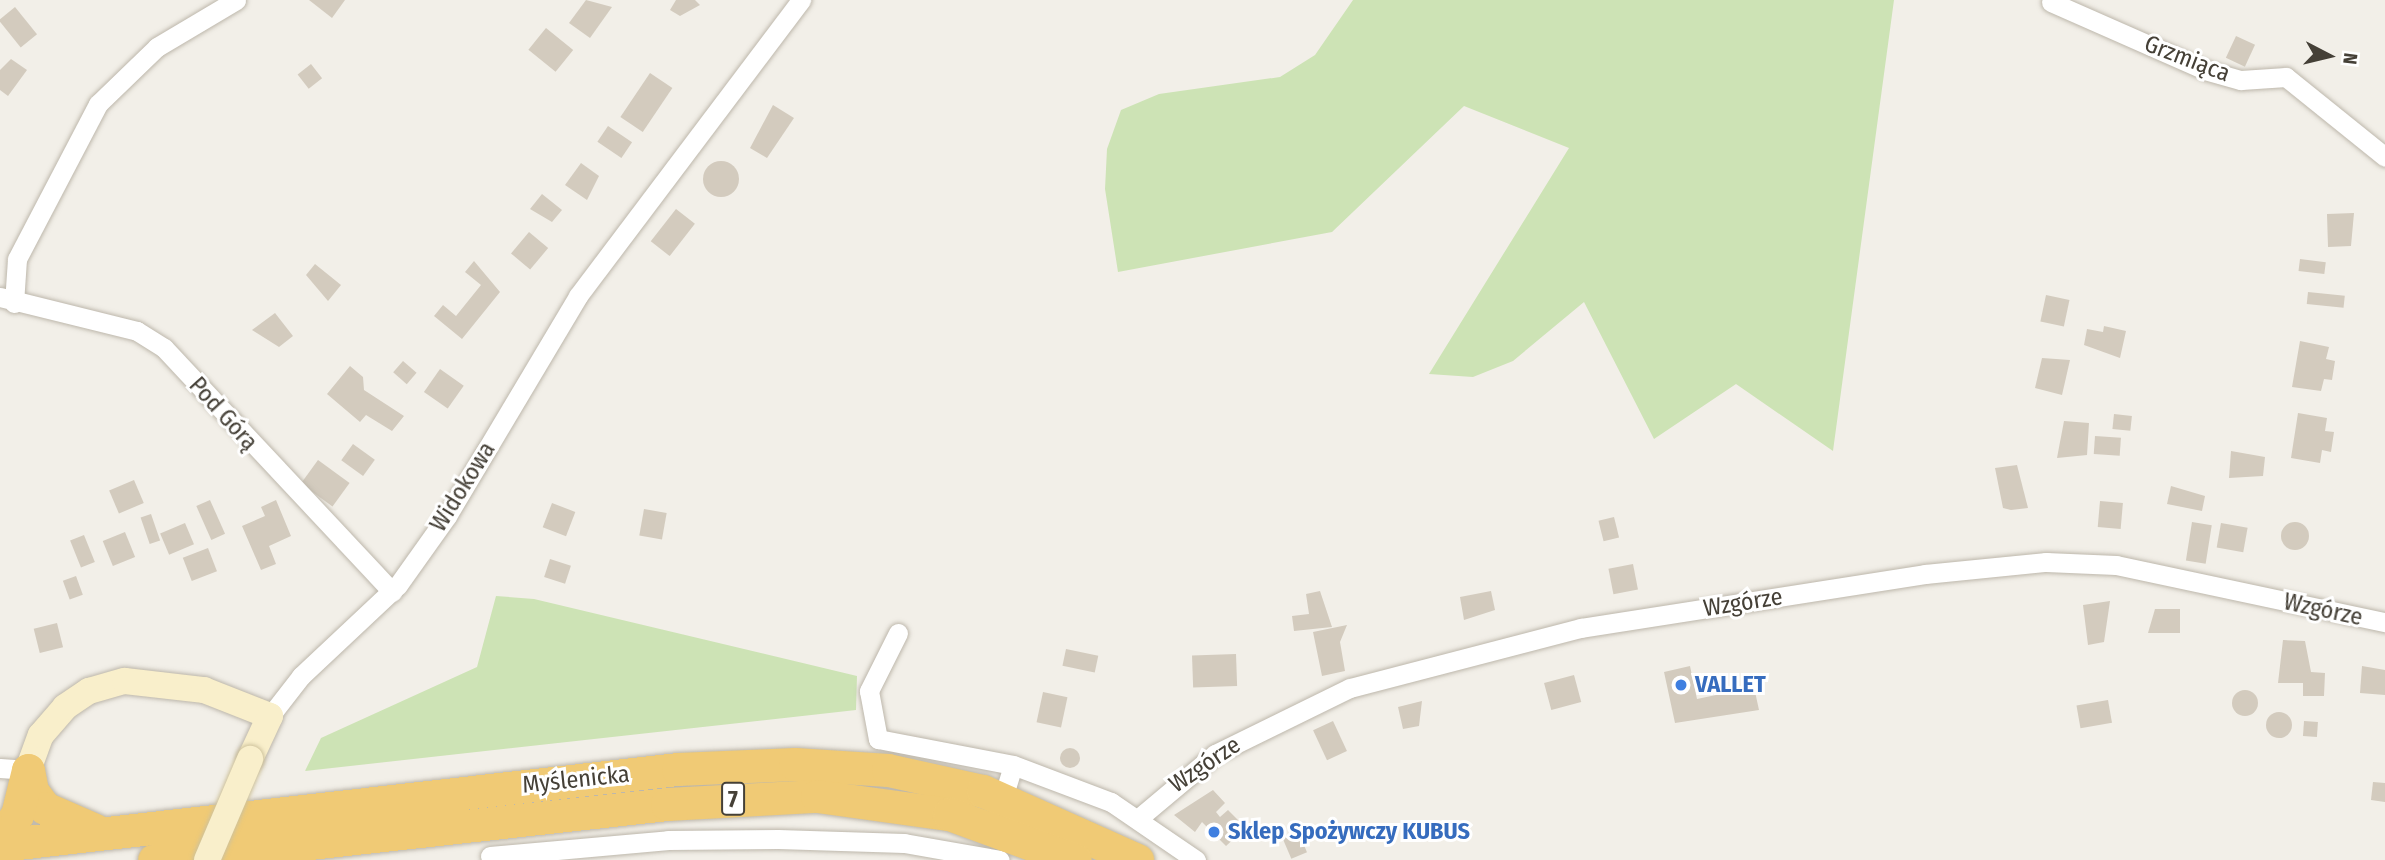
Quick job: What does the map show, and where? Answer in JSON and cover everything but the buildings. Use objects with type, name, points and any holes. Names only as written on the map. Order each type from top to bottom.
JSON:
[{"type":"highway","name":"Myślenicka","points":[[0,845],[735,765],[888,770],[1003,798],[1137,860]]},
{"type":"highway","points":[[14,769],[53,815],[116,832]]},
{"type":"highway","points":[[0,838],[17,815],[14,769]]},
{"type":"highway","name":"Myślenicka","points":[[154,860],[667,804],[817,796],[950,814],[1074,860]]},
{"type":"street","name":"Pod Górą","points":[[236,0],[157,47],[98,104],[17,259],[7,300],[136,331],[164,348],[392,592]]},
{"type":"street","name":"Widokowa","points":[[270,716],[302,676],[392,592],[447,516],[578,296],[801,0]]},
{"type":"street","name":"Grzmiąca","points":[[2052,2],[2205,70],[2241,80],[2286,77],[2385,157]]},
{"type":"street","name":"Wzgórze","points":[[1140,817],[1215,754],[1350,688],[1581,628],[1925,573],[2036,563],[2116,565],[2385,622]]},
{"type":"street","points":[[898,633],[869,691],[878,739],[1013,765],[1081,788],[1140,817],[1196,860]]},
{"type":"street","points":[[14,769],[55,716],[107,684],[183,685],[270,716],[207,860]]},
{"type":"street","points":[[1003,798],[1013,765]]},
{"type":"street","points":[[491,856],[668,840],[778,839],[904,843],[1000,860]]},
{"type":"green space","points":[[1353,0],[1894,0],[1833,451],[1736,384],[1654,439],[1584,302],[1513,361],[1473,377],[1429,374],[1569,148],[1464,106],[1332,232],[1118,272],[1105,189],[1107,149],[1121,110],[1159,94],[1280,77],[1315,55]]},
{"type":"green space","points":[[496,596],[534,599],[857,676],[856,710],[305,771],[321,738],[477,667]]},
{"type":"place","name":"VALLET","points":[[1681,685]]},
{"type":"place","name":"Sklep Spożywczy KUBUS","points":[[1214,832]]}]
